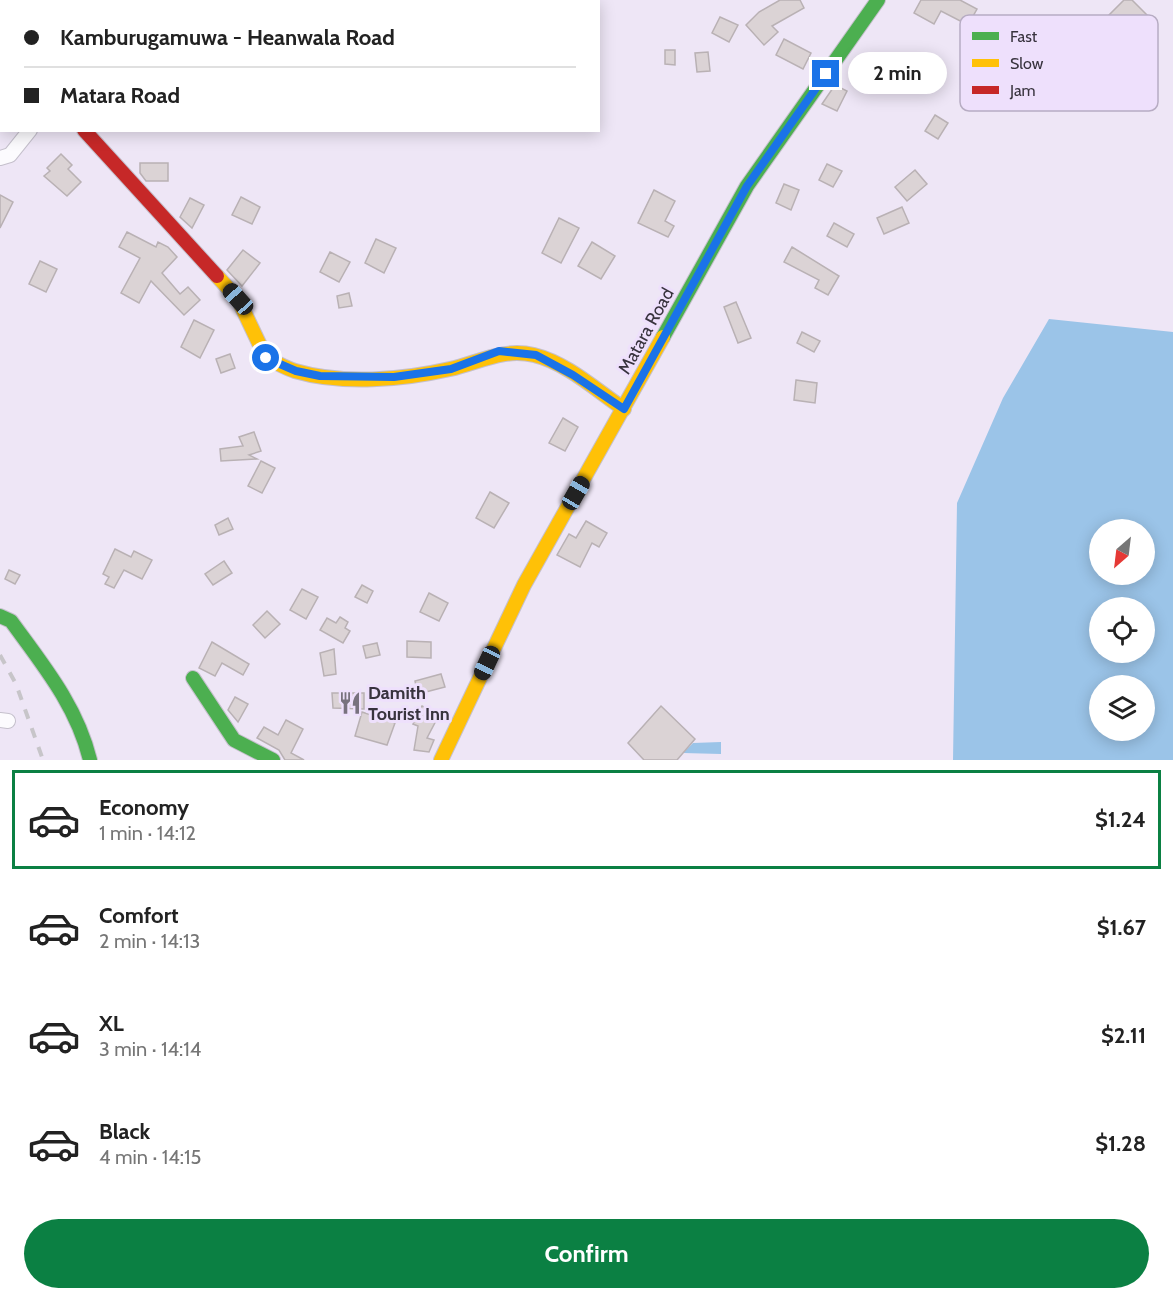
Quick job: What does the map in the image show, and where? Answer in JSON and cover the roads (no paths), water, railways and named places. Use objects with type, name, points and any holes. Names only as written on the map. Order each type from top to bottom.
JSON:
[{"type":"main road","name":"Matara Road","points":[[441,760],[524,585],[747,186],[878,0]]},
{"type":"main road","points":[[86,132],[238,299],[266,358],[296,371],[320,376],[394,377],[451,369],[499,351],[536,355],[573,375],[624,409]]},
{"type":"main road","points":[[0,616],[11,621],[65,696],[88,747],[90,760]]},
{"type":"main road","points":[[193,678],[234,740],[273,760]]},
{"type":"street","points":[[0,158],[10,155],[28,132]]},
{"type":"water","points":[[1049,319],[1173,332],[1173,760],[953,760],[957,503],[1003,398]]},
{"type":"water","points":[[721,742],[721,754],[683,753],[693,743]]},
{"type":"railway","points":[[0,655],[16,684],[43,760]]},
{"type":"place","name":"Damith Tourist Inn","points":[[350,703]]}]
